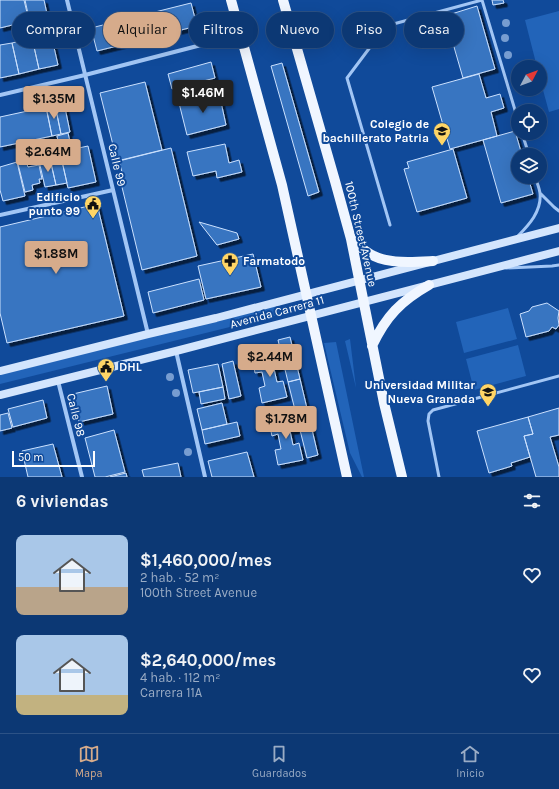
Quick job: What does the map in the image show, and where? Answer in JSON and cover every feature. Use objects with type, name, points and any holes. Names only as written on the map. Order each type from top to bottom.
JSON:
[{"type":"main road","points":[[231,0],[234,12]]},
{"type":"main road","name":"100th Street Avenue","points":[[283,0],[351,239],[372,346],[402,477]]},
{"type":"main road","points":[[245,48],[280,178],[347,477]]},
{"type":"main road","name":"Avenida Carrera 11","points":[[0,371],[306,295],[559,228]]},
{"type":"main road","points":[[351,239],[364,250],[383,260],[414,262],[433,261]]},
{"type":"main road","name":"Avenida Carrera 11","points":[[0,395],[176,351],[559,251]]},
{"type":"main road","points":[[372,346],[383,325],[393,312],[415,293],[429,285]]},
{"type":"street","name":"Calle 99","points":[[67,0],[148,334]]},
{"type":"street","points":[[0,96],[190,48]]},
{"type":"street","points":[[0,216],[113,190]]},
{"type":"street","points":[[176,351],[205,477]]},
{"type":"street","name":"Calle 98","points":[[58,381],[82,477]]},
{"type":"lane","points":[[390,225],[348,78],[386,26],[482,0],[513,104]]},
{"type":"lane","points":[[513,239],[524,230],[534,217],[539,204],[540,193],[537,184]]},
{"type":"lane","points":[[540,193],[550,204],[559,210]]},
{"type":"lane","points":[[488,269],[559,265]]},
{"type":"lane","points":[[439,477],[428,421],[429,414],[434,410],[559,376]]},
{"type":"shaded area","points":[[559,11],[559,109],[549,112],[545,96],[547,96],[547,60],[535,60],[525,20]]},
{"type":"shaded area","points":[[280,305],[282,314],[0,384],[0,374]]},
{"type":"shaded area","points":[[508,308],[517,339],[464,353],[456,322]]},
{"type":"shaded area","points":[[350,339],[356,388],[345,341]]},
{"type":"shaded area","points":[[336,342],[364,477],[362,477],[350,453],[324,343]]},
{"type":"shaded area","points":[[518,345],[526,376],[474,390],[466,359]]},
{"type":"building","points":[[0,0],[24,0],[27,12],[12,12],[12,25],[0,28]]},
{"type":"building","points":[[25,0],[44,0],[47,12],[28,12]]},
{"type":"building","points":[[492,0],[503,0],[504,3],[493,5]]},
{"type":"building","points":[[191,3],[193,12],[189,12],[189,28],[181,30],[181,12],[155,12]]},
{"type":"building","points":[[477,6],[495,69],[463,78],[454,48],[464,48],[464,12],[458,12]]},
{"type":"building","points":[[103,25],[103,48],[109,48],[97,51],[95,43],[95,27]]},
{"type":"building","points":[[12,43],[19,74],[0,78],[0,45]]},
{"type":"building","points":[[13,48],[34,48],[39,69],[19,74]]},
{"type":"building","points":[[34,48],[54,48],[58,65],[39,69]]},
{"type":"building","points":[[211,62],[215,78],[172,89],[168,74]]},
{"type":"building","points":[[282,63],[319,192],[308,196],[271,66]]},
{"type":"building","points":[[479,74],[486,98],[500,94],[504,108],[491,112],[497,136],[450,149],[432,87]]},
{"type":"building","points":[[145,82],[162,150],[117,161],[100,93]]},
{"type":"building","points":[[219,93],[226,125],[187,135],[179,103]]},
{"type":"building","points":[[64,103],[70,132],[61,134],[55,105]]},
{"type":"building","points":[[55,105],[61,134],[52,136],[46,107]]},
{"type":"building","points":[[46,107],[52,136],[0,147],[0,117]]},
{"type":"building","points":[[511,132],[511,140],[518,140],[520,148],[511,148],[511,184],[530,184],[533,194],[501,203],[483,140]]},
{"type":"building","points":[[68,133],[70,142],[59,145],[57,136]]},
{"type":"building","points":[[225,144],[229,163],[239,160],[242,172],[217,178],[216,171],[193,176],[187,152]]},
{"type":"building","points":[[56,145],[59,154],[35,159],[32,150]]},
{"type":"building","points":[[88,146],[96,182],[68,188],[60,152]]},
{"type":"building","points":[[171,148],[197,256],[142,270],[121,183],[125,183],[119,161]]},
{"type":"building","points":[[453,149],[467,198],[417,212],[404,169],[409,168],[407,162]]},
{"type":"building","points":[[61,157],[67,183],[56,185],[50,159]]},
{"type":"building","points":[[25,158],[28,167],[39,165],[42,179],[39,179],[40,183],[32,185],[33,190],[25,192],[17,160]]},
{"type":"building","points":[[50,159],[56,185],[45,187],[39,161]]},
{"type":"building","points":[[17,162],[25,196],[3,201],[0,190],[0,167]]},
{"type":"building","points":[[97,204],[124,316],[7,343],[0,313],[0,227]]},
{"type":"building","points":[[199,222],[237,233],[239,239],[217,245]]},
{"type":"building","name":"Farmatodo","points":[[253,254],[261,287],[206,299],[198,266]]},
{"type":"building","points":[[199,279],[204,300],[153,313],[148,292]]},
{"type":"building","points":[[547,303],[559,311],[559,325],[556,329],[552,327],[549,331],[526,337],[520,314],[529,311],[532,307]]},
{"type":"building","points":[[290,337],[300,379],[288,382],[278,340]]},
{"type":"building","points":[[276,350],[280,367],[274,369],[277,382],[283,381],[287,397],[262,403],[259,388],[265,386],[262,372],[255,373],[252,356],[259,354],[261,361],[269,359],[267,352]]},
{"type":"building","points":[[233,361],[241,396],[229,399],[222,364]]},
{"type":"building","points":[[218,364],[223,387],[193,393],[188,370]]},
{"type":"building","points":[[300,379],[318,455],[307,458],[288,382]]},
{"type":"building","points":[[107,386],[113,414],[79,422],[73,394]]},
{"type":"building","points":[[223,387],[225,399],[201,404],[199,392]]},
{"type":"building","points":[[43,400],[47,418],[13,427],[8,409]]},
{"type":"building","points":[[222,403],[227,424],[202,430],[197,409]]},
{"type":"building","points":[[559,408],[559,435],[550,437],[559,467],[559,477],[536,477],[524,436],[533,434],[528,417]]},
{"type":"building","points":[[8,413],[12,428],[0,431],[0,415]]},
{"type":"building","points":[[293,413],[296,430],[290,431],[293,445],[299,443],[303,460],[278,465],[275,450],[281,449],[278,434],[272,436],[268,418],[276,417],[277,423],[285,421],[283,415]]},
{"type":"building","points":[[528,417],[533,434],[524,436],[530,457],[511,463],[512,466],[489,473],[477,431]]},
{"type":"building","points":[[237,422],[240,436],[205,444],[202,430]]},
{"type":"building","points":[[114,430],[125,472],[105,477],[95,477],[85,438]]},
{"type":"building","points":[[53,444],[62,477],[28,477],[22,451]]},
{"type":"building","points":[[247,452],[254,477],[212,477],[208,461]]},
{"type":"building","points":[[178,463],[181,477],[144,477],[142,470]]},
{"type":"building","points":[[126,473],[127,477],[110,477]]},
{"type":"place","name":"Colegio de bachillerato Patria","points":[[442,146]]},
{"type":"place","name":"Edificio punto 99","points":[[93,219]]},
{"type":"place","name":"Farmatodo","points":[[230,276]]},
{"type":"place","name":"DHL","points":[[106,382]]},
{"type":"place","name":"Universidad Militar Nueva Granada","points":[[488,407]]}]
